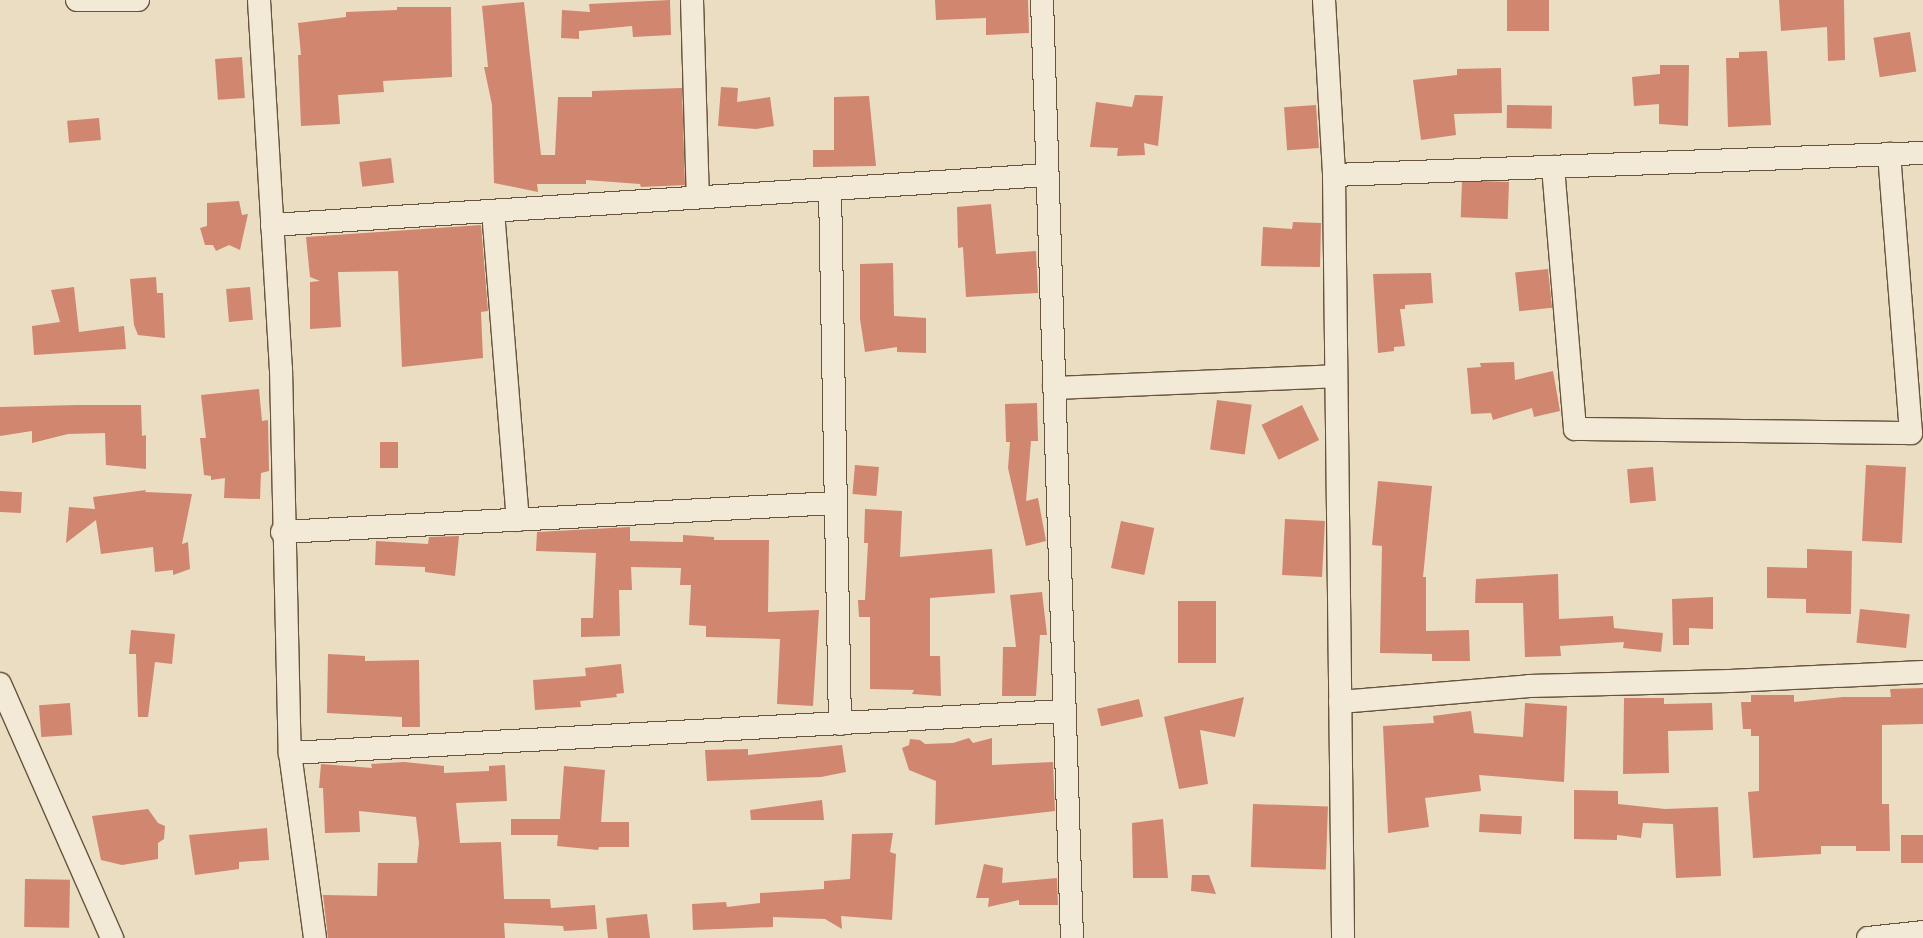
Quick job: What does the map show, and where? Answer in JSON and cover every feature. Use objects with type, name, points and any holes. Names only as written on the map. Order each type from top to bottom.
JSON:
[{"type":"street","points":[[77,0],[138,0]]},
{"type":"street","points":[[259,0],[281,369],[282,532],[288,607],[290,753],[315,938]]},
{"type":"street","points":[[692,0],[698,198]]},
{"type":"street","points":[[1042,0],[1072,938]]},
{"type":"street","points":[[1324,0],[1334,174],[1343,938]]},
{"type":"street","points":[[1334,174],[1923,153]]},
{"type":"street","points":[[1553,167],[1576,428],[1911,433],[1889,154]]},
{"type":"street","points":[[272,225],[1048,175]]},
{"type":"street","points":[[830,189],[840,724]]},
{"type":"street","points":[[493,211],[518,520]]},
{"type":"street","points":[[1054,388],[1336,376]]},
{"type":"street","points":[[282,532],[836,503]]},
{"type":"street","points":[[1340,702],[1529,686],[1730,681],[1923,672]]},
{"type":"street","points":[[0,684],[112,938]]},
{"type":"street","points":[[290,753],[1064,711]]},
{"type":"street","points":[[1868,938],[1923,932]]},
{"type":"building","points":[[670,0],[671,35],[633,37],[632,26],[579,31],[579,39],[561,38],[562,10],[590,12],[589,4]]},
{"type":"building","points":[[935,0],[1028,0],[1029,33],[986,35],[986,18],[936,20]]},
{"type":"building","points":[[1507,0],[1549,0],[1549,31],[1507,31]]},
{"type":"building","points":[[1779,0],[1844,0],[1845,60],[1828,61],[1827,27],[1781,31]]},
{"type":"building","points":[[524,2],[541,155],[555,155],[558,97],[592,97],[592,91],[682,88],[685,185],[641,187],[640,184],[586,180],[586,184],[537,184],[538,192],[494,183],[492,105],[484,67],[488,67],[482,6]]},
{"type":"building","points":[[397,7],[451,7],[452,77],[383,81],[384,92],[338,95],[340,124],[301,126],[298,55],[301,55],[298,23],[346,17],[346,12],[397,10]]},
{"type":"building","points":[[1910,32],[1916,72],[1880,77],[1873,38]]},
{"type":"building","points":[[1767,51],[1771,125],[1728,127],[1726,58],[1739,58],[1739,52]]},
{"type":"building","points":[[242,57],[245,98],[218,100],[215,59]]},
{"type":"building","points":[[1660,65],[1689,65],[1688,126],[1659,124],[1659,104],[1634,106],[1632,77],[1660,74]]},
{"type":"building","points":[[1501,68],[1502,113],[1454,114],[1456,135],[1421,140],[1413,80],[1457,75],[1457,69]]},
{"type":"building","points":[[721,87],[738,88],[737,102],[770,97],[774,126],[756,129],[718,126]]},
{"type":"building","points":[[1135,95],[1163,96],[1158,146],[1144,143],[1145,155],[1117,156],[1118,148],[1090,147],[1096,102],[1132,107]]},
{"type":"building","points":[[869,96],[876,166],[813,167],[813,150],[834,150],[834,97]]},
{"type":"building","points":[[1316,105],[1319,148],[1287,150],[1284,107]]},
{"type":"building","points":[[1507,105],[1552,106],[1552,129],[1507,128]]},
{"type":"building","points":[[99,118],[101,140],[69,143],[67,121]]},
{"type":"building","points":[[391,158],[394,183],[362,187],[359,162]]},
{"type":"building","points":[[1462,180],[1509,182],[1508,219],[1461,217]]},
{"type":"building","points":[[239,201],[242,215],[248,214],[240,250],[229,245],[216,251],[213,245],[205,245],[200,228],[207,226],[207,203]]},
{"type":"building","points":[[991,204],[996,254],[1036,251],[1038,293],[966,297],[963,247],[958,248],[957,207]]},
{"type":"building","points":[[1293,222],[1321,223],[1320,267],[1261,266],[1263,227],[1292,229]]},
{"type":"building","points":[[481,225],[488,311],[481,312],[483,358],[402,367],[398,271],[338,272],[341,327],[310,329],[310,282],[320,281],[310,277],[306,237]]},
{"type":"building","points":[[893,263],[894,316],[926,318],[926,353],[897,352],[897,347],[865,352],[860,319],[860,264]]},
{"type":"building","points":[[1548,269],[1552,308],[1519,311],[1515,272]]},
{"type":"building","points":[[1431,273],[1433,303],[1405,305],[1405,309],[1400,309],[1405,346],[1394,347],[1394,351],[1378,353],[1373,274]]},
{"type":"building","points":[[156,277],[157,293],[163,293],[165,338],[138,335],[134,325],[130,279]]},
{"type":"building","points":[[74,287],[79,332],[124,326],[126,349],[34,355],[32,326],[60,322],[51,290]]},
{"type":"building","points":[[250,287],[253,320],[229,322],[226,289]]},
{"type":"building","points":[[1514,362],[1515,380],[1553,371],[1560,411],[1534,417],[1532,408],[1493,420],[1491,413],[1471,414],[1467,368],[1481,367],[1480,363]]},
{"type":"building","points":[[259,389],[262,421],[268,420],[269,471],[261,473],[260,499],[224,498],[225,478],[211,480],[211,476],[204,475],[200,438],[206,438],[201,395]]},
{"type":"building","points":[[1217,400],[1252,405],[1245,454],[1210,450]]},
{"type":"building","points":[[1037,403],[1038,441],[1031,441],[1026,501],[1038,498],[1046,541],[1026,546],[1008,468],[1010,442],[1006,442],[1005,404]]},
{"type":"building","points":[[141,405],[142,436],[146,435],[146,469],[106,465],[105,433],[68,434],[32,443],[32,431],[0,436],[0,407]]},
{"type":"building","points":[[1302,405],[1319,440],[1279,460],[1262,425]]},
{"type":"building","points":[[380,442],[398,442],[398,468],[380,468]]},
{"type":"building","points":[[855,465],[879,467],[876,496],[852,494]]},
{"type":"building","points":[[1866,465],[1906,467],[1902,543],[1862,541]]},
{"type":"building","points":[[1653,467],[1656,501],[1630,503],[1627,469]]},
{"type":"building","points":[[1378,481],[1432,486],[1423,577],[1426,577],[1426,631],[1469,630],[1470,661],[1432,661],[1432,654],[1380,653],[1382,546],[1372,545]]},
{"type":"building","points":[[146,490],[145,492],[192,494],[182,544],[188,542],[190,569],[173,575],[173,570],[155,572],[153,547],[101,554],[96,520],[66,543],[69,507],[95,509],[93,497]]},
{"type":"building","points":[[0,491],[22,492],[21,513],[0,512]]},
{"type":"building","points":[[865,509],[902,511],[900,557],[992,549],[995,593],[930,598],[930,656],[940,656],[941,696],[912,694],[914,690],[870,689],[870,617],[859,617],[858,600],[865,600],[868,543],[864,543]]},
{"type":"building","points":[[1285,519],[1325,521],[1322,577],[1282,575]]},
{"type":"building","points":[[1121,521],[1154,528],[1144,575],[1111,568]]},
{"type":"building","points":[[630,527],[630,541],[683,542],[683,535],[714,537],[714,540],[769,540],[768,612],[819,610],[813,706],[777,704],[780,639],[706,637],[706,626],[689,625],[691,585],[680,585],[681,568],[631,567],[632,590],[619,590],[620,636],[581,637],[581,618],[593,618],[596,553],[536,551],[537,532]]},
{"type":"building","points":[[459,536],[455,576],[425,572],[425,567],[375,565],[376,541],[428,544],[429,537]]},
{"type":"building","points":[[1807,549],[1852,551],[1851,614],[1806,613],[1806,599],[1767,598],[1767,567],[1807,568]]},
{"type":"building","points":[[1558,574],[1559,619],[1613,616],[1614,628],[1663,633],[1661,652],[1623,648],[1624,642],[1560,646],[1561,656],[1525,657],[1523,603],[1475,603],[1476,579]]},
{"type":"building","points":[[1042,592],[1047,635],[1040,635],[1036,696],[1002,696],[1003,647],[1016,647],[1010,595]]},
{"type":"building","points":[[1713,597],[1713,629],[1689,628],[1689,645],[1673,645],[1672,599]]},
{"type":"building","points":[[1178,601],[1216,601],[1216,663],[1178,663]]},
{"type":"building","points":[[1860,609],[1910,614],[1906,648],[1856,643]]},
{"type":"building","points":[[131,630],[175,634],[172,664],[155,662],[148,717],[138,717],[136,654],[129,654]]},
{"type":"building","points":[[328,654],[365,656],[365,661],[419,660],[420,727],[402,727],[402,717],[327,713]]},
{"type":"building","points":[[621,664],[624,693],[616,694],[617,697],[580,701],[581,707],[535,710],[533,680],[586,676],[585,668]]},
{"type":"building","points":[[1923,688],[1923,724],[1882,725],[1882,804],[1889,804],[1890,851],[1856,851],[1856,846],[1821,846],[1821,854],[1753,858],[1748,792],[1759,791],[1759,736],[1751,736],[1751,729],[1743,729],[1741,702],[1751,702],[1751,695],[1794,695],[1794,702],[1843,697],[1891,697],[1890,689]]},
{"type":"building","points":[[1244,697],[1235,737],[1200,730],[1208,784],[1179,789],[1164,717]]},
{"type":"building","points":[[1624,698],[1664,698],[1664,704],[1712,703],[1713,730],[1668,731],[1669,773],[1623,774]]},
{"type":"building","points":[[1139,699],[1143,717],[1101,726],[1097,709]]},
{"type":"building","points":[[70,703],[72,735],[41,737],[39,705]]},
{"type":"building","points":[[1525,703],[1567,706],[1564,782],[1479,775],[1481,791],[1425,798],[1429,827],[1388,833],[1383,726],[1434,723],[1433,716],[1471,711],[1474,733],[1523,737]]},
{"type":"building","points":[[969,738],[973,743],[992,738],[992,765],[1053,762],[1055,811],[935,825],[936,781],[909,770],[902,748],[909,745],[910,739],[920,740],[925,744],[953,743]]},
{"type":"building","points":[[842,745],[846,772],[821,777],[707,781],[705,750],[748,749],[748,755]]},
{"type":"building","points":[[404,762],[444,766],[444,773],[489,771],[489,766],[505,765],[507,801],[456,803],[460,843],[501,842],[504,899],[550,899],[551,908],[595,905],[597,929],[564,931],[563,926],[504,923],[505,938],[328,938],[323,895],[377,896],[378,863],[417,863],[419,843],[416,817],[359,811],[360,832],[325,833],[323,788],[319,788],[321,764],[372,768],[371,764]]},
{"type":"building","points":[[564,766],[605,770],[601,822],[629,822],[629,847],[599,847],[598,850],[557,846],[558,835],[511,835],[511,819],[560,819]]},
{"type":"building","points":[[1574,790],[1618,791],[1618,804],[1665,809],[1718,807],[1721,876],[1676,878],[1673,824],[1643,823],[1641,838],[1617,835],[1617,840],[1574,839]]},
{"type":"building","points":[[822,800],[824,820],[751,820],[750,810]]},
{"type":"building","points":[[1253,804],[1328,807],[1326,870],[1251,867]]},
{"type":"building","points":[[148,809],[158,823],[165,826],[164,839],[158,843],[158,859],[122,865],[101,860],[92,816]]},
{"type":"building","points":[[1480,814],[1522,816],[1521,834],[1479,832]]},
{"type":"building","points":[[1163,819],[1168,878],[1133,878],[1132,823]]},
{"type":"building","points":[[267,828],[269,860],[239,862],[239,869],[195,875],[189,835]]},
{"type":"building","points":[[893,833],[890,852],[896,854],[892,920],[841,916],[842,929],[825,919],[773,917],[773,927],[693,930],[692,904],[726,902],[727,907],[760,903],[760,893],[824,889],[824,881],[850,879],[852,834]]},
{"type":"building","points":[[1901,835],[1923,835],[1923,863],[1901,863]]},
{"type":"building","points":[[984,864],[1003,868],[1002,883],[1057,878],[1058,905],[1019,905],[1019,900],[988,907],[989,898],[976,898]]},
{"type":"building","points":[[1192,875],[1209,875],[1216,894],[1191,891]]},
{"type":"building","points":[[25,879],[70,880],[69,928],[24,927]]},
{"type":"building","points":[[647,914],[650,938],[608,938],[606,918]]}]
